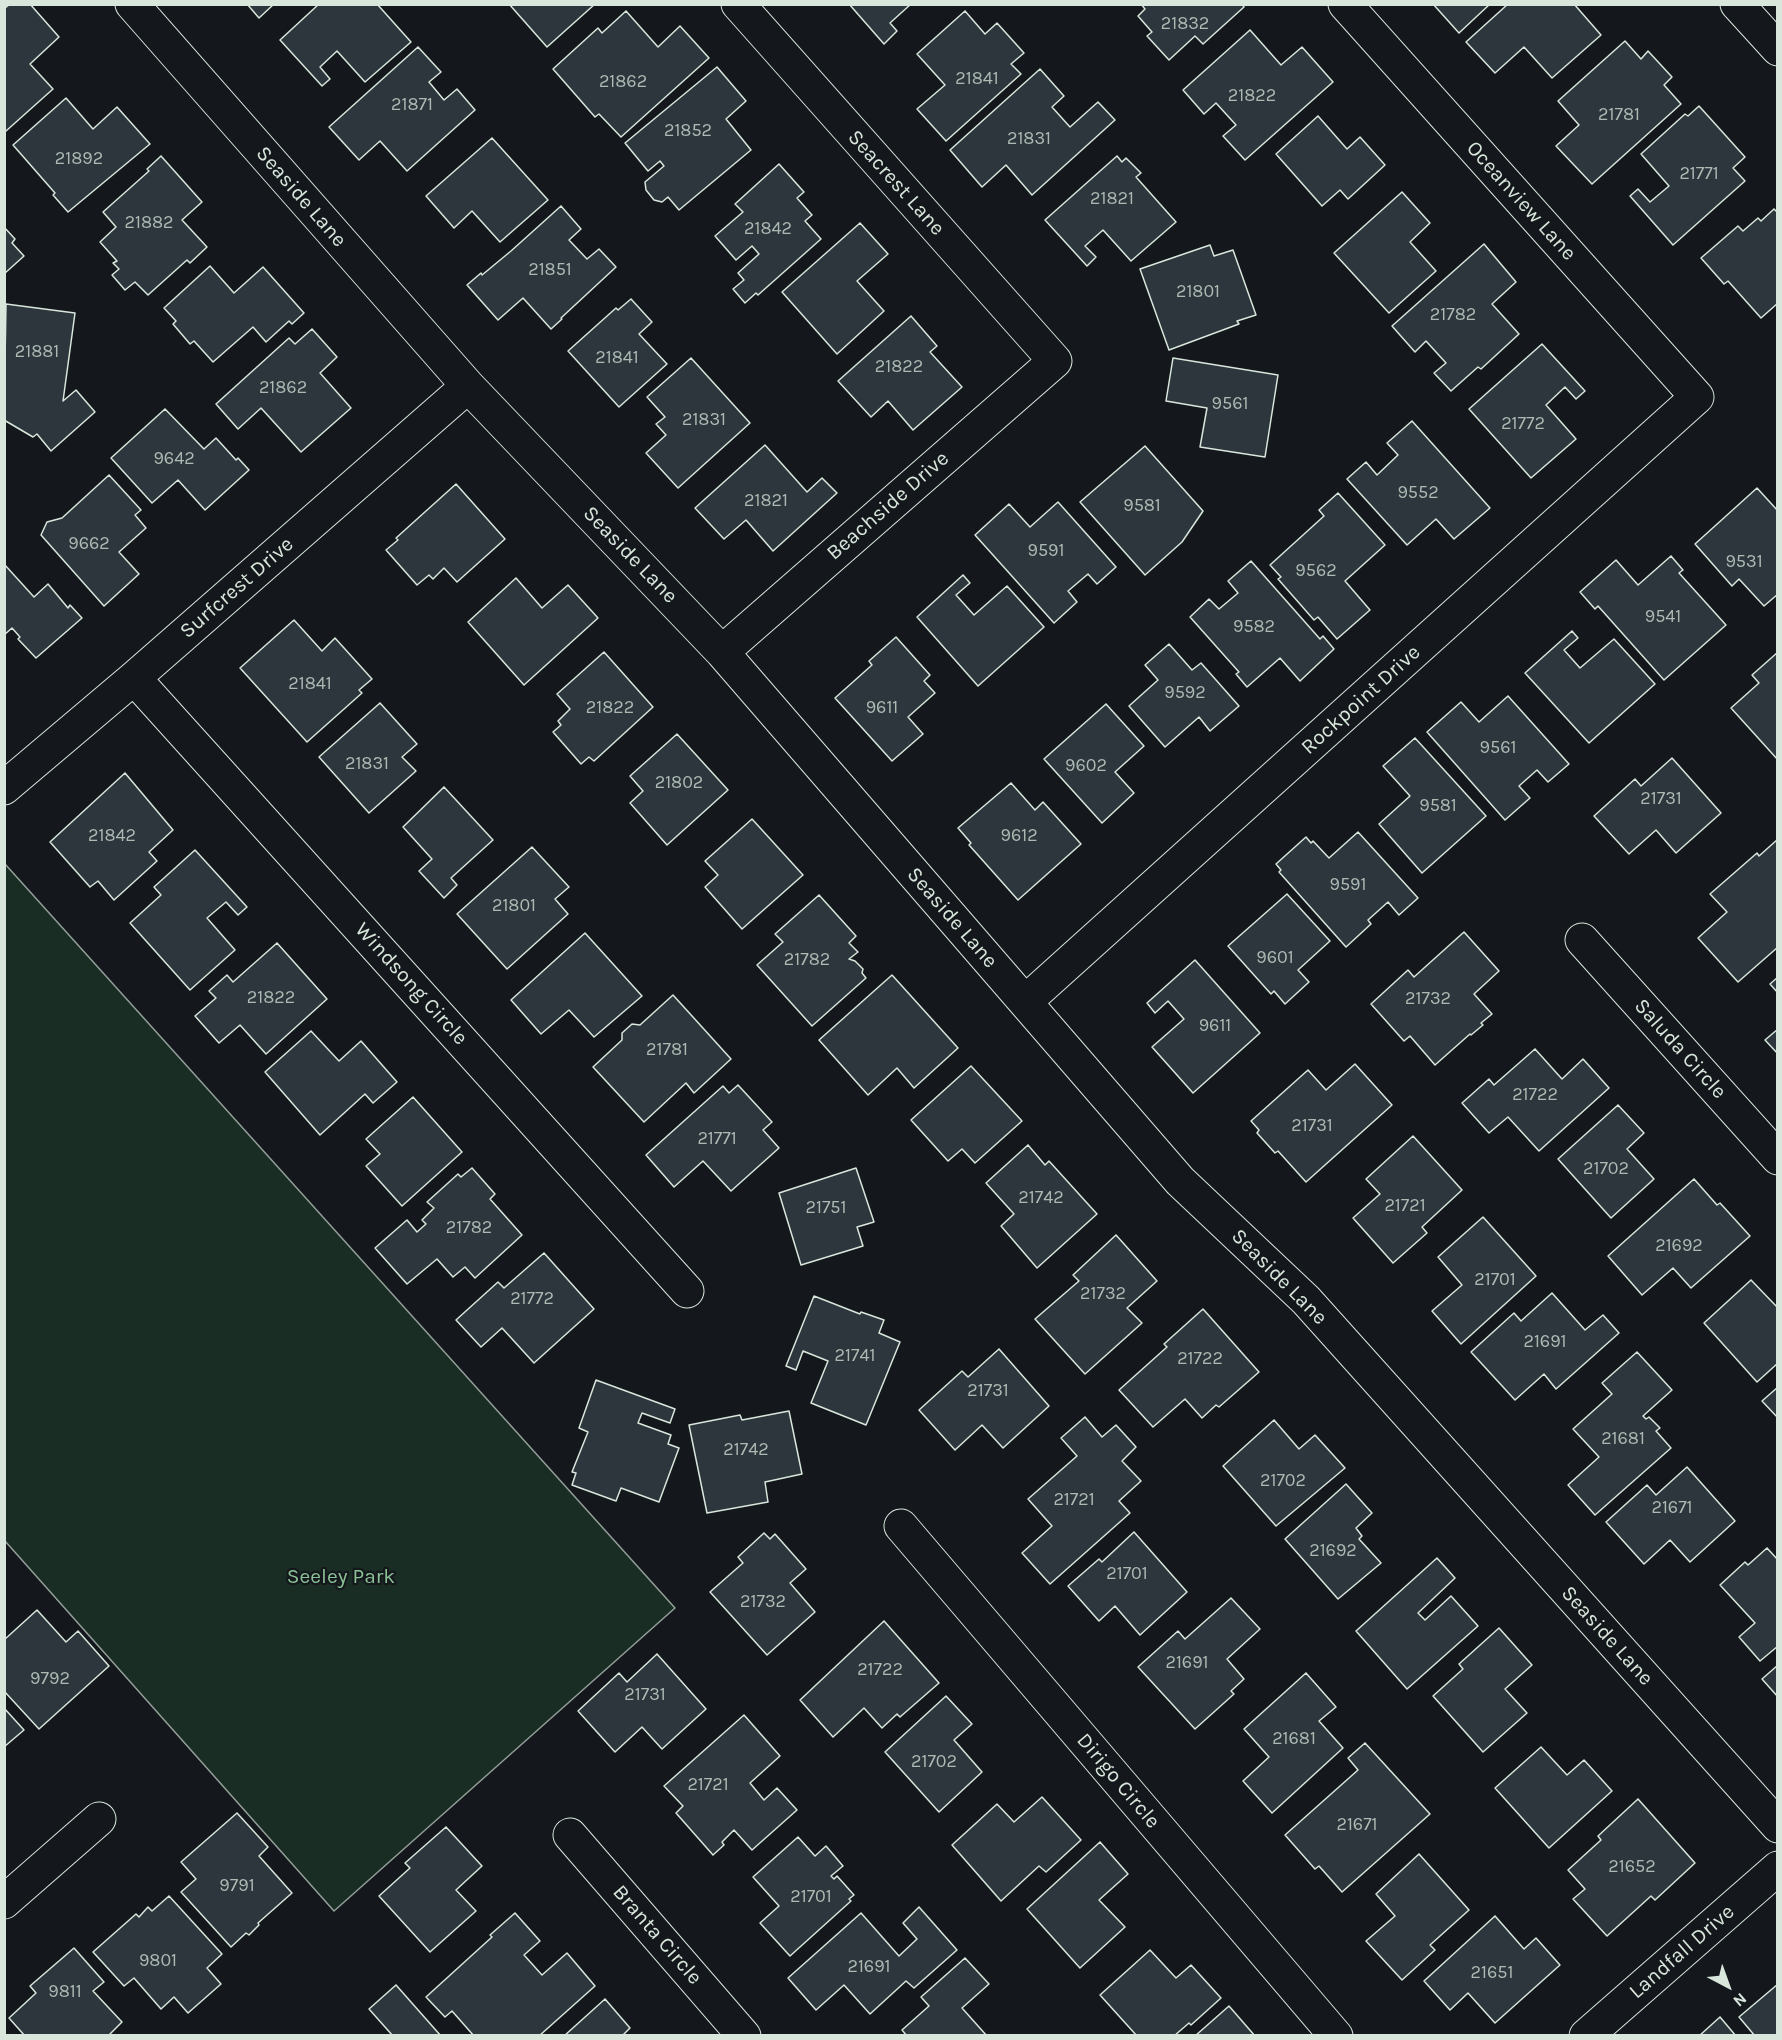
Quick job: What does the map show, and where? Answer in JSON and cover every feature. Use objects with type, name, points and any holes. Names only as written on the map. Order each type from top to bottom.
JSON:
[{"type":"street","name":"Seaside Lane","points":[[132,4],[468,386],[722,652],[1180,1181],[1314,1309],[1778,1827]]},
{"type":"street","name":"Seacrest Lane","points":[[738,4],[1055,361]]},
{"type":"street","name":"Oceanview Lane","points":[[1345,4],[1697,397]]},
{"type":"street","points":[[1737,4],[1778,49]]},
{"type":"street","name":"Beachside Drive","points":[[722,652],[1055,361]]},
{"type":"street","name":"Surfcrest Drive","points":[[4,788],[134,678],[468,386]]},
{"type":"street","name":"Rockpoint Drive","points":[[1025,1002],[1697,397]]},
{"type":"street","name":"Windsong Circle","points":[[134,678],[687,1290]]},
{"type":"street","name":"Saluda Circle","points":[[1582,940],[1778,1158]]},
{"type":"street","name":"Dirigo Circle","points":[[901,1526],[1336,2036]]},
{"type":"street","points":[[4,1902],[99,1819]]},
{"type":"street","name":"Branta Circle","points":[[570,1835],[744,2036]]},
{"type":"street","name":"Landfall Drive","points":[[1586,2036],[1778,1868]]},
{"type":"green space","name":"Seeley Park","points":[[5,864],[675,1608],[334,1911],[5,1541]]},
{"type":"building","points":[[10,4],[30,4],[59,37],[30,64],[53,89],[6,131],[4,129],[4,9]]},
{"type":"building","points":[[247,4],[274,4],[259,18]]},
{"type":"building","points":[[319,4],[377,4],[411,42],[365,82],[337,51],[320,67],[330,79],[322,86],[280,40]]},
{"type":"building","points":[[509,4],[595,4],[547,47]]},
{"type":"building","points":[[849,4],[911,4],[890,23],[897,31],[884,44]]},
{"type":"building","points":[[1141,4],[1242,4],[1244,7],[1203,44],[1195,36],[1169,60],[1147,36],[1152,32],[1138,16],[1145,9]]},
{"type":"building","points":[[1433,4],[1490,4],[1459,33]]},
{"type":"building","points":[[1508,4],[1574,4],[1601,35],[1552,78],[1524,47],[1495,73],[1466,42]]},
{"type":"building","points":[[626,11],[658,47],[680,26],[709,58],[621,137],[599,114],[595,117],[553,69],[598,28],[602,33]]},
{"type":"building","points":[[965,11],[985,34],[997,23],[1024,53],[1011,64],[1021,74],[946,141],[917,109],[945,85],[917,54]]},
{"type":"building","points":[[1250,30],[1281,65],[1302,47],[1333,82],[1245,160],[1223,136],[1236,125],[1216,103],[1204,114],[1183,90]]},
{"type":"building","points":[[1625,41],[1641,59],[1648,51],[1672,77],[1664,85],[1681,104],[1592,184],[1556,146],[1579,125],[1558,101]]},
{"type":"building","points":[[418,47],[441,72],[429,82],[444,100],[457,89],[475,110],[407,171],[380,141],[359,160],[329,127]]},
{"type":"building","points":[[717,67],[746,101],[726,119],[751,150],[679,210],[668,197],[662,202],[654,200],[646,190],[645,182],[664,166],[660,161],[648,171],[625,143]]},
{"type":"building","points":[[1040,69],[1064,96],[1052,107],[1070,127],[1098,102],[1115,120],[1032,195],[1006,165],[982,187],[950,150]]},
{"type":"building","points":[[66,98],[93,129],[117,107],[150,144],[68,212],[53,195],[55,193],[13,145]]},
{"type":"building","points":[[1699,106],[1745,157],[1733,168],[1745,181],[1673,245],[1630,196],[1638,189],[1650,202],[1669,186],[1641,154],[1685,114],[1688,116]]},
{"type":"building","points":[[1318,116],[1347,149],[1360,137],[1385,165],[1348,199],[1340,190],[1322,206],[1276,154]]},
{"type":"building","points":[[492,138],[548,200],[500,242],[472,211],[454,228],[426,196]]},
{"type":"building","points":[[161,156],[202,202],[182,220],[207,247],[190,263],[187,260],[148,295],[135,282],[125,290],[112,275],[119,269],[113,263],[117,261],[100,242],[116,227],[103,212],[149,171],[147,169]]},
{"type":"building","points":[[1117,156],[1122,162],[1126,158],[1141,173],[1136,177],[1176,222],[1131,261],[1103,230],[1085,246],[1096,257],[1087,266],[1045,220]]},
{"type":"building","points":[[779,164],[804,192],[797,198],[812,215],[805,221],[821,239],[758,295],[756,293],[745,303],[733,289],[744,280],[738,273],[759,254],[752,246],[736,260],[715,236],[743,212],[735,204]]},
{"type":"building","points":[[1402,192],[1430,223],[1410,242],[1436,271],[1389,313],[1334,253]]},
{"type":"building","points":[[561,206],[581,229],[569,240],[587,259],[599,249],[616,267],[551,329],[523,298],[498,320],[467,285],[511,251]]},
{"type":"building","points":[[1774,209],[1778,213],[1778,303],[1761,318],[1728,281],[1724,284],[1701,258],[1738,226],[1743,231],[1758,218],[1761,221]]},
{"type":"building","points":[[860,223],[888,254],[857,281],[884,311],[837,354],[782,292]]},
{"type":"building","points":[[4,227],[15,239],[12,243],[24,256],[4,274]]},
{"type":"building","points":[[1484,244],[1516,282],[1492,304],[1519,334],[1481,369],[1478,367],[1451,391],[1434,373],[1446,363],[1426,341],[1415,352],[1392,326]]},
{"type":"building","points":[[1210,245],[1214,256],[1233,250],[1256,315],[1237,321],[1239,324],[1169,350],[1140,269]]},
{"type":"building","points":[[210,266],[234,293],[263,267],[304,313],[292,324],[289,321],[266,342],[253,327],[213,362],[194,341],[190,344],[173,324],[176,321],[164,308]]},
{"type":"building","points":[[631,299],[652,322],[639,334],[667,364],[619,407],[568,351],[616,308],[618,310]]},
{"type":"building","points":[[6,304],[75,313],[63,401],[76,390],[95,412],[51,451],[37,434],[33,437],[4,420]]},
{"type":"building","points":[[911,316],[937,346],[930,352],[962,387],[913,430],[888,401],[871,417],[838,381]]},
{"type":"building","points":[[312,329],[337,357],[320,373],[351,408],[301,452],[261,408],[238,429],[216,404],[289,338],[295,344]]},
{"type":"building","points":[[1542,344],[1585,391],[1576,399],[1565,387],[1546,405],[1576,439],[1531,478],[1469,409]]},
{"type":"building","points":[[691,358],[750,423],[678,488],[646,453],[666,435],[656,424],[665,417],[647,397]]},
{"type":"building","points":[[1173,358],[1278,375],[1265,457],[1200,447],[1207,408],[1166,401]]},
{"type":"building","points":[[165,409],[204,449],[216,438],[236,460],[238,458],[249,470],[205,510],[178,480],[152,503],[111,458]]},
{"type":"building","points":[[1412,421],[1490,508],[1454,539],[1436,519],[1407,545],[1347,479],[1366,462],[1377,475],[1398,455],[1387,443]]},
{"type":"building","points":[[765,445],[807,492],[822,478],[837,493],[773,551],[746,520],[724,539],[695,508]]},
{"type":"building","points":[[1145,446],[1203,511],[1182,542],[1145,575],[1080,502]]},
{"type":"building","points":[[109,475],[141,510],[135,515],[146,528],[119,552],[139,574],[104,606],[41,535],[47,522],[62,518]]},
{"type":"building","points":[[456,484],[505,539],[457,582],[444,568],[433,579],[429,575],[417,585],[386,550],[398,540],[396,538]]},
{"type":"building","points":[[1757,488],[1778,511],[1778,594],[1764,606],[1739,579],[1732,586],[1695,544]]},
{"type":"building","points":[[1338,493],[1385,545],[1345,581],[1370,610],[1337,639],[1318,617],[1314,620],[1278,579],[1281,577],[1270,565],[1324,516],[1319,510]]},
{"type":"building","points":[[1058,502],[1116,567],[1097,584],[1088,574],[1068,591],[1077,602],[1054,623],[975,535],[1009,504],[1030,527]]},
{"type":"building","points":[[1671,556],[1683,570],[1679,573],[1726,625],[1664,680],[1598,606],[1595,609],[1580,592],[1616,560],[1638,585]]},
{"type":"building","points":[[1251,561],[1320,639],[1323,636],[1334,649],[1300,681],[1280,658],[1247,687],[1236,674],[1239,672],[1190,617],[1209,599],[1219,609],[1238,593],[1228,581]]},
{"type":"building","points":[[4,564],[34,597],[48,584],[68,608],[70,605],[82,618],[36,658],[18,639],[20,637],[12,628],[4,635]]},
{"type":"building","points":[[963,575],[970,583],[956,595],[974,615],[1007,586],[1044,627],[978,686],[917,617]]},
{"type":"building","points":[[516,578],[542,608],[568,585],[598,618],[524,685],[468,622]]},
{"type":"building","points":[[294,620],[322,651],[335,638],[372,679],[359,690],[362,693],[307,742],[240,668]]},
{"type":"building","points":[[1572,631],[1578,638],[1564,650],[1580,668],[1614,639],[1655,684],[1589,743],[1525,673]]},
{"type":"building","points":[[896,637],[930,675],[924,681],[935,693],[908,717],[923,734],[892,761],[835,698],[872,665],[869,661]]},
{"type":"building","points":[[1169,644],[1192,670],[1201,663],[1239,706],[1210,731],[1199,717],[1165,747],[1129,706],[1158,680],[1145,665]]},
{"type":"building","points":[[604,652],[653,707],[594,761],[589,757],[581,764],[553,732],[561,725],[558,721],[570,709],[557,694]]},
{"type":"building","points":[[1778,652],[1778,760],[1731,708],[1759,683],[1752,675]]},
{"type":"building","points":[[1508,696],[1569,764],[1548,782],[1537,770],[1519,786],[1530,798],[1505,820],[1427,732],[1461,702],[1479,722]]},
{"type":"building","points":[[380,703],[417,744],[402,757],[416,771],[369,813],[319,757]]},
{"type":"building","points":[[1106,704],[1144,746],[1115,772],[1134,793],[1102,823],[1044,759]]},
{"type":"building","points":[[677,734],[728,790],[667,845],[630,803],[643,791],[630,776]]},
{"type":"building","points":[[1415,738],[1486,816],[1422,873],[1379,824],[1410,796],[1383,766]]},
{"type":"building","points":[[1672,758],[1721,813],[1676,853],[1656,830],[1629,854],[1594,816],[1635,779],[1641,786]]},
{"type":"building","points":[[125,773],[173,830],[149,852],[157,861],[114,900],[98,881],[90,887],[50,842]]},
{"type":"building","points":[[1011,783],[1035,810],[1043,802],[1081,844],[1018,900],[969,845],[971,843],[958,828]]},
{"type":"building","points":[[444,787],[493,840],[451,878],[457,885],[444,898],[419,871],[432,859],[403,827]]},
{"type":"building","points":[[752,819],[803,875],[742,929],[705,887],[718,875],[705,861]]},
{"type":"building","points":[[1358,832],[1418,898],[1399,915],[1388,902],[1368,920],[1371,924],[1346,947],[1279,872],[1281,870],[1276,864],[1306,837],[1329,858]]},
{"type":"building","points":[[1778,839],[1778,947],[1738,982],[1698,938],[1727,912],[1710,894],[1757,853],[1759,856]]},
{"type":"building","points":[[532,847],[569,887],[555,899],[568,914],[507,969],[457,914]]},
{"type":"building","points":[[195,850],[247,907],[238,915],[226,902],[207,918],[235,950],[190,990],[130,923],[161,895],[154,887]]},
{"type":"building","points":[[1287,894],[1330,941],[1298,970],[1309,982],[1285,1004],[1274,991],[1271,994],[1228,946]]},
{"type":"building","points":[[819,895],[856,936],[849,943],[858,952],[849,959],[855,961],[863,969],[862,973],[866,978],[812,1026],[757,965],[783,942],[775,934]]},
{"type":"building","points":[[1464,932],[1499,971],[1474,994],[1492,1014],[1481,1023],[1483,1025],[1435,1065],[1410,1036],[1404,1041],[1371,1004],[1408,970],[1414,977]]},
{"type":"building","points":[[585,933],[642,996],[594,1037],[569,1010],[541,1034],[511,1000]]},
{"type":"building","points":[[277,943],[327,999],[266,1054],[240,1025],[219,1043],[195,1016],[216,998],[209,991],[227,975],[233,982]]},
{"type":"building","points":[[1195,960],[1260,1033],[1193,1093],[1152,1047],[1184,1019],[1168,1001],[1155,1013],[1147,1003]]},
{"type":"building","points":[[892,975],[958,1048],[914,1088],[897,1068],[868,1095],[819,1040]]},
{"type":"building","points":[[1778,977],[1778,993],[1770,984]]},
{"type":"building","points":[[673,995],[731,1059],[694,1093],[686,1083],[644,1122],[593,1067],[622,1040],[622,1033],[632,1024],[640,1025]]},
{"type":"building","points":[[1778,1029],[1778,1054],[1765,1040]]},
{"type":"building","points":[[311,1031],[339,1061],[361,1041],[397,1082],[373,1103],[365,1094],[320,1135],[265,1072]]},
{"type":"building","points":[[1535,1049],[1562,1079],[1583,1059],[1609,1088],[1539,1151],[1508,1117],[1489,1133],[1462,1103],[1489,1079],[1494,1085]]},
{"type":"building","points":[[1355,1064],[1392,1105],[1306,1182],[1278,1151],[1275,1153],[1257,1133],[1259,1130],[1251,1121],[1308,1070],[1326,1090]]},
{"type":"building","points":[[971,1066],[1022,1121],[975,1163],[962,1149],[948,1161],[911,1120]]},
{"type":"building","points":[[738,1085],[772,1122],[763,1130],[779,1148],[731,1191],[703,1161],[674,1187],[646,1155],[723,1086],[729,1093]]},
{"type":"building","points":[[413,1097],[462,1152],[402,1206],[366,1166],[380,1154],[366,1139]]},
{"type":"building","points":[[1618,1105],[1644,1133],[1627,1149],[1654,1179],[1611,1218],[1558,1159]]},
{"type":"building","points":[[1413,1136],[1462,1190],[1422,1227],[1427,1233],[1393,1263],[1353,1218],[1380,1194],[1366,1179]]},
{"type":"building","points":[[1028,1145],[1045,1165],[1049,1161],[1097,1214],[1037,1268],[1001,1226],[1014,1214],[986,1183]]},
{"type":"building","points":[[472,1168],[495,1194],[490,1199],[522,1235],[475,1278],[465,1267],[453,1277],[437,1259],[407,1284],[375,1248],[407,1220],[417,1232],[426,1224],[422,1220],[434,1208],[427,1202],[458,1174],[461,1177]]},
{"type":"building","points":[[856,1168],[874,1222],[857,1227],[863,1246],[801,1265],[779,1193]]},
{"type":"building","points":[[1694,1179],[1717,1205],[1720,1203],[1750,1236],[1691,1288],[1673,1268],[1642,1295],[1608,1256]]},
{"type":"building","points":[[1483,1217],[1536,1276],[1461,1344],[1432,1311],[1462,1285],[1438,1257]]},
{"type":"building","points":[[1116,1235],[1157,1281],[1127,1308],[1142,1323],[1085,1374],[1035,1319],[1079,1281],[1073,1275]]},
{"type":"building","points":[[544,1253],[594,1309],[534,1363],[502,1328],[481,1347],[456,1320],[498,1282],[504,1288]]},
{"type":"building","points":[[1751,1280],[1778,1308],[1778,1363],[1757,1382],[1704,1323]]},
{"type":"building","points":[[1552,1293],[1585,1330],[1603,1315],[1619,1333],[1556,1389],[1544,1374],[1515,1400],[1471,1352],[1514,1313],[1521,1321]]},
{"type":"building","points":[[814,1296],[860,1314],[861,1312],[884,1320],[879,1333],[900,1342],[866,1425],[811,1403],[828,1361],[803,1351],[796,1370],[786,1366]]},
{"type":"building","points":[[1203,1309],[1259,1372],[1219,1407],[1216,1405],[1202,1418],[1185,1399],[1153,1427],[1119,1390],[1167,1347],[1164,1344]]},
{"type":"building","points":[[999,1349],[1049,1406],[1003,1448],[982,1425],[955,1450],[919,1410],[962,1371],[968,1377]]},
{"type":"building","points":[[1637,1352],[1672,1390],[1643,1416],[1646,1419],[1649,1417],[1660,1428],[1656,1431],[1671,1448],[1595,1515],[1568,1485],[1599,1457],[1573,1429],[1612,1394],[1602,1383]]},
{"type":"building","points":[[596,1380],[675,1409],[670,1423],[642,1413],[638,1423],[671,1435],[668,1444],[679,1448],[659,1502],[621,1488],[616,1501],[572,1485],[576,1473],[572,1472],[588,1432],[579,1428]]},
{"type":"building","points":[[1778,1387],[1778,1418],[1762,1401]]},
{"type":"building","points":[[789,1411],[802,1474],[765,1482],[768,1502],[707,1513],[689,1425],[740,1415],[742,1420]]},
{"type":"building","points":[[1085,1417],[1102,1437],[1116,1425],[1136,1447],[1122,1461],[1141,1481],[1119,1501],[1130,1513],[1050,1584],[1022,1553],[1052,1526],[1028,1499],[1077,1456],[1061,1438]]},
{"type":"building","points":[[1274,1420],[1299,1449],[1315,1435],[1345,1468],[1276,1526],[1223,1466]]},
{"type":"building","points":[[1687,1467],[1735,1521],[1690,1562],[1670,1540],[1644,1564],[1606,1522],[1647,1485],[1656,1495]]},
{"type":"building","points":[[1346,1484],[1372,1513],[1356,1528],[1362,1536],[1359,1539],[1381,1563],[1338,1599],[1285,1539]]},
{"type":"building","points":[[1134,1532],[1187,1592],[1140,1635],[1115,1606],[1099,1621],[1068,1586],[1099,1559],[1102,1562]]},
{"type":"building","points":[[764,1533],[770,1539],[775,1534],[806,1569],[790,1583],[815,1612],[767,1655],[710,1592],[743,1563],[738,1557]]},
{"type":"building","points":[[1767,1548],[1778,1560],[1778,1646],[1760,1661],[1739,1637],[1755,1623],[1720,1585],[1745,1562],[1748,1565]]},
{"type":"building","points":[[1437,1558],[1455,1578],[1418,1613],[1425,1620],[1451,1596],[1478,1626],[1407,1689],[1356,1631]]},
{"type":"building","points":[[1231,1598],[1260,1629],[1227,1659],[1244,1679],[1231,1691],[1234,1694],[1195,1729],[1138,1667],[1178,1631],[1185,1639]]},
{"type":"building","points":[[37,1610],[66,1642],[78,1631],[109,1666],[39,1729],[4,1691],[4,1640]]},
{"type":"building","points":[[884,1621],[939,1683],[900,1717],[897,1714],[882,1728],[864,1708],[833,1737],[800,1700]]},
{"type":"building","points":[[1499,1628],[1532,1665],[1505,1689],[1527,1713],[1483,1752],[1433,1696],[1463,1669],[1459,1664]]},
{"type":"building","points":[[657,1654],[706,1709],[662,1749],[642,1727],[615,1752],[578,1711],[619,1673],[627,1682]]},
{"type":"building","points":[[1778,1665],[1778,1697],[1762,1679]]},
{"type":"building","points":[[1306,1673],[1336,1707],[1319,1721],[1343,1748],[1272,1813],[1243,1781],[1269,1757],[1244,1729]]},
{"type":"building","points":[[946,1696],[972,1724],[954,1740],[982,1772],[939,1812],[885,1752]]},
{"type":"building","points":[[4,1708],[24,1730],[4,1747]]},
{"type":"building","points":[[744,1715],[780,1756],[750,1783],[764,1800],[777,1788],[797,1810],[752,1850],[734,1830],[722,1842],[724,1845],[713,1855],[676,1813],[683,1806],[664,1786]]},
{"type":"building","points":[[1365,1743],[1430,1814],[1342,1892],[1319,1866],[1315,1869],[1285,1835],[1358,1770],[1348,1758]]},
{"type":"building","points":[[1541,1747],[1567,1775],[1584,1760],[1612,1791],[1549,1848],[1495,1788]]},
{"type":"building","points":[[1042,1797],[1081,1840],[1046,1872],[1039,1866],[1001,1901],[952,1845],[997,1804],[1014,1822]]},
{"type":"building","points":[[1638,1799],[1695,1863],[1655,1900],[1651,1896],[1607,1936],[1573,1899],[1585,1889],[1568,1870],[1601,1840],[1598,1836]]},
{"type":"building","points":[[237,1813],[268,1847],[259,1856],[292,1893],[258,1923],[259,1925],[249,1935],[246,1933],[231,1947],[181,1892],[196,1879],[181,1862]]},
{"type":"building","points":[[446,1827],[482,1866],[456,1890],[476,1911],[430,1952],[379,1896],[410,1868],[405,1863]]},
{"type":"building","points":[[798,1837],[815,1856],[826,1846],[843,1866],[831,1876],[834,1879],[837,1876],[854,1895],[849,1899],[851,1901],[790,1956],[760,1923],[779,1906],[753,1877]]},
{"type":"building","points":[[1100,1842],[1128,1874],[1099,1900],[1125,1927],[1080,1968],[1027,1909]]},
{"type":"building","points":[[1419,1854],[1469,1910],[1430,1945],[1435,1950],[1402,1980],[1366,1941],[1395,1916],[1376,1894]]},
{"type":"building","points":[[169,1896],[222,1954],[207,1968],[221,1984],[188,2013],[174,1997],[161,2009],[134,1978],[124,1986],[93,1952],[136,1914],[139,1917],[148,1907],[152,1911]]},
{"type":"building","points":[[919,1907],[957,1950],[914,1988],[906,1981],[870,2014],[844,1985],[816,2010],[788,1978],[861,1913],[899,1956],[917,1939],[903,1923]]},
{"type":"building","points":[[515,1913],[540,1941],[524,1955],[542,1975],[567,1953],[595,1986],[539,2036],[474,2036],[452,2011],[445,2017],[426,1997]]},
{"type":"building","points":[[1495,1916],[1524,1949],[1536,1938],[1560,1965],[1495,2023],[1468,1993],[1450,2010],[1424,1981]]},
{"type":"building","points":[[74,1948],[104,1982],[93,1991],[122,2022],[108,2036],[25,2036],[9,2018],[36,1993],[30,1986]]},
{"type":"building","points":[[1150,1950],[1176,1978],[1191,1965],[1221,1998],[1191,2025],[1189,2023],[1174,2036],[1137,2036],[1100,1995]]},
{"type":"building","points":[[965,1958],[989,1984],[962,2008],[987,2036],[907,2036],[902,2030],[929,2006],[921,1997]]},
{"type":"building","points":[[1778,1984],[1778,2036],[1755,2036],[1739,2017]]},
{"type":"building","points":[[396,1985],[441,2036],[393,2036],[369,2009]]},
{"type":"building","points":[[605,1999],[630,2028],[622,2036],[564,2036]]},
{"type":"building","points":[[1229,2006],[1255,2036],[1195,2036]]},
{"type":"building","points":[[1720,2017],[1736,2036],[1699,2036]]}]
